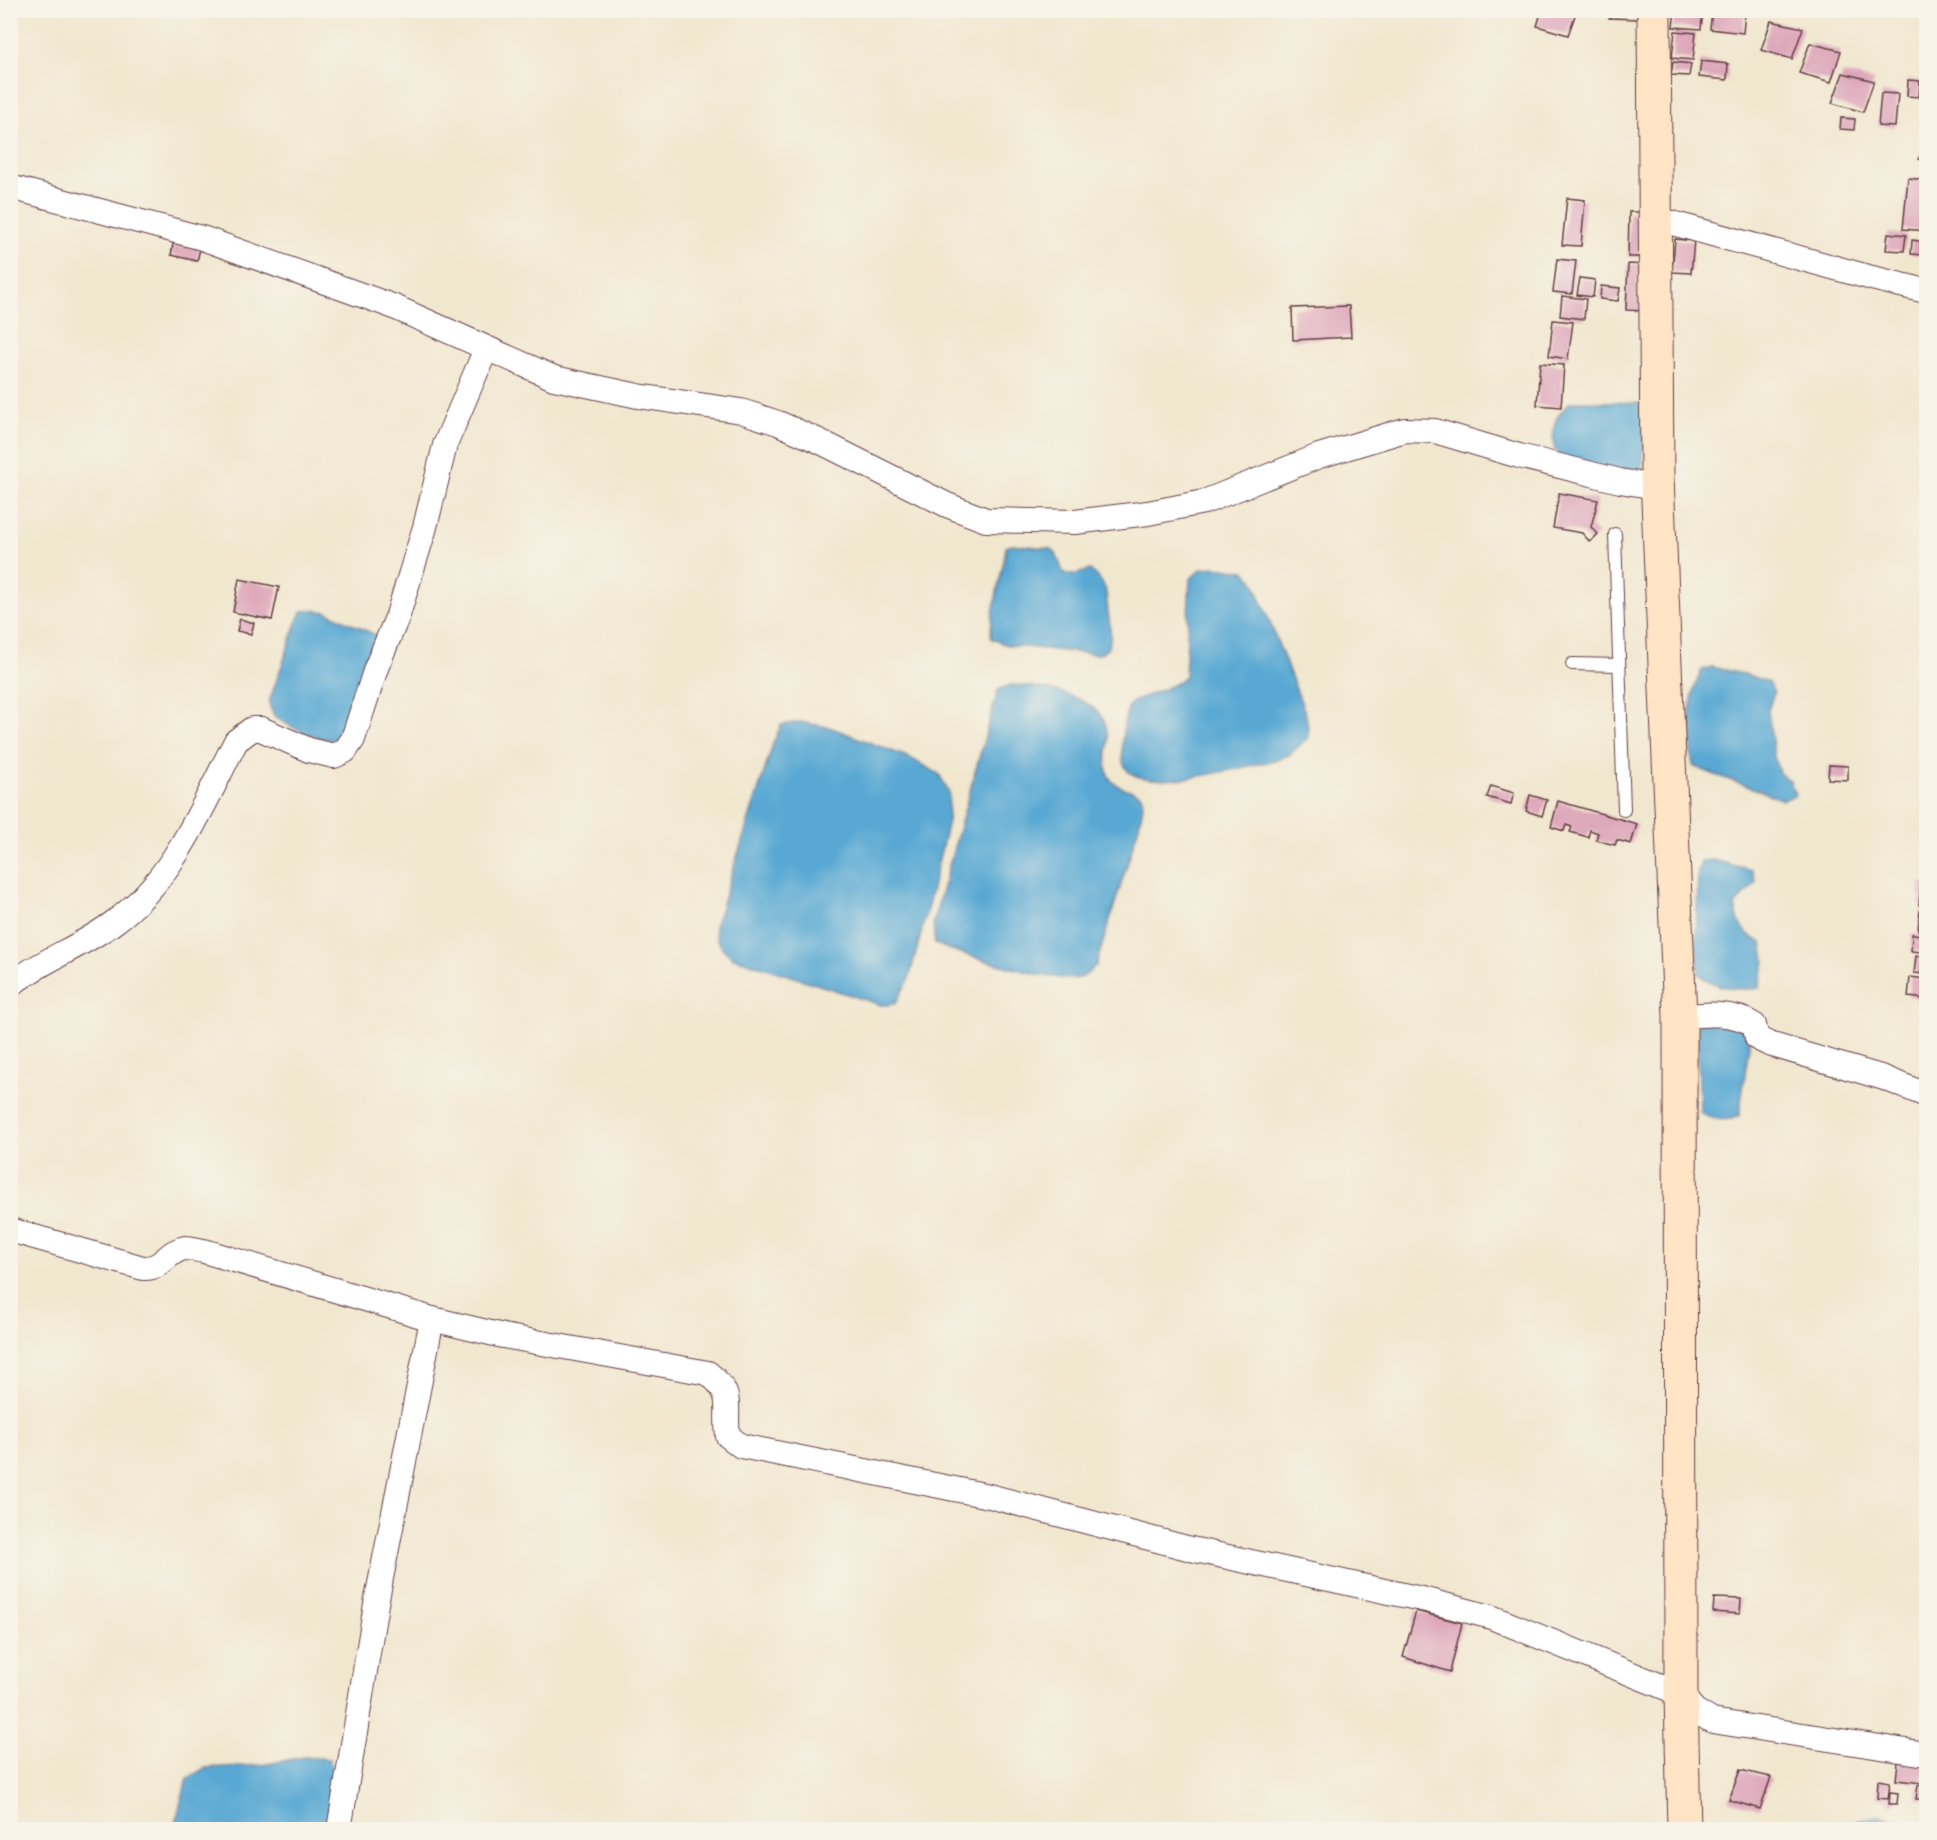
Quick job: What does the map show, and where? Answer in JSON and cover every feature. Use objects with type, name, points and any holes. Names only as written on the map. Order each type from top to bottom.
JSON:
[{"type":"main road","points":[[1654,10],[1657,477],[1680,1017],[1681,1694],[1684,1830]]},
{"type":"street","points":[[10,187],[202,238],[392,306],[554,378],[638,396],[741,411],[778,423],[947,505],[986,520],[1075,522],[1148,513],[1204,502],[1319,456],[1405,430],[1435,431],[1518,456],[1620,481],[1644,485],[1657,477]]},
{"type":"street","points":[[1654,218],[1926,291]]},
{"type":"street","points":[[10,985],[29,971],[113,924],[138,903],[158,880],[190,830],[236,741],[252,729],[272,732],[309,750],[327,755],[340,754],[345,751],[353,739],[376,668],[398,615],[425,527],[445,445],[486,349]]},
{"type":"street","points":[[1680,1017],[1708,1013],[1745,1019],[1754,1025],[1757,1038],[1769,1044],[1863,1072],[1926,1095]]},
{"type":"street","points":[[10,1230],[143,1268],[159,1266],[170,1255],[187,1248],[204,1251],[432,1320],[503,1336],[708,1373],[726,1392],[728,1436],[741,1446],[989,1496],[1191,1549],[1426,1599],[1491,1617],[1681,1694],[1694,1710],[1713,1721],[1926,1754]]},
{"type":"street","points":[[339,1830],[376,1604],[432,1320]]},
{"type":"lane","points":[[1615,534],[1624,810]]},
{"type":"lane","points":[[1572,664],[1619,665]]},
{"type":"water","points":[[1580,401],[1638,403],[1646,416],[1642,469],[1613,474],[1564,460],[1554,448],[1553,430],[1557,417],[1569,403]]},
{"type":"water","points":[[1013,544],[1052,549],[1064,574],[1077,574],[1090,570],[1097,576],[1105,588],[1111,632],[1106,650],[1094,654],[1007,645],[992,639],[992,622],[1006,547]]},
{"type":"water","points":[[1215,567],[1244,571],[1253,579],[1306,715],[1309,737],[1289,755],[1275,760],[1178,779],[1141,778],[1129,772],[1123,759],[1123,730],[1129,705],[1172,685],[1185,676],[1190,579],[1201,569]]},
{"type":"water","points":[[303,611],[327,612],[380,639],[342,740],[318,737],[284,723],[276,717],[269,704],[300,614]]},
{"type":"water","points":[[1711,667],[1769,682],[1774,693],[1768,710],[1774,756],[1779,773],[1790,781],[1795,795],[1783,800],[1693,766],[1689,729],[1693,693],[1702,670]]},
{"type":"water","points":[[1010,685],[1061,693],[1074,697],[1096,710],[1107,730],[1106,766],[1109,777],[1116,784],[1142,796],[1143,806],[1139,826],[1096,965],[1082,977],[1071,979],[1033,973],[935,944],[933,923],[998,690]]},
{"type":"water","points":[[801,722],[832,728],[910,758],[939,774],[949,793],[948,821],[925,918],[909,979],[895,1004],[881,1005],[732,957],[717,940],[715,926],[774,741],[781,725]]},
{"type":"water","points":[[1713,860],[1752,870],[1756,882],[1735,905],[1742,928],[1762,943],[1765,961],[1759,988],[1727,987],[1712,983],[1699,974],[1696,943],[1698,870],[1702,861]]},
{"type":"water","points":[[1702,1019],[1749,1029],[1749,1046],[1739,1116],[1735,1118],[1713,1118],[1700,1112],[1697,1025]]},
{"type":"water","points":[[304,1757],[329,1759],[336,1782],[326,1829],[175,1830],[187,1779],[205,1768],[262,1765]]},
{"type":"water","points":[[1879,1816],[1911,1823],[1914,1829],[1855,1829],[1856,1820]]},
{"type":"building","points":[[1542,10],[1577,10],[1568,35],[1537,26]]},
{"type":"building","points":[[1609,10],[1638,10],[1637,19],[1609,18]]},
{"type":"building","points":[[1675,10],[1703,10],[1701,29],[1673,27]]},
{"type":"building","points":[[1712,10],[1745,13],[1743,33],[1710,29]]},
{"type":"building","points":[[1771,21],[1803,28],[1792,59],[1761,50]]},
{"type":"building","points":[[1675,31],[1696,33],[1693,60],[1672,58]]},
{"type":"building","points":[[1810,43],[1841,51],[1831,82],[1799,73]]},
{"type":"building","points":[[1701,61],[1728,64],[1727,80],[1699,77]]},
{"type":"building","points":[[1673,62],[1691,64],[1689,76],[1671,75]]},
{"type":"building","points":[[1843,73],[1874,81],[1863,112],[1832,103]]},
{"type":"building","points":[[1908,80],[1920,81],[1919,97],[1907,96]]},
{"type":"building","points":[[1881,93],[1898,94],[1895,127],[1878,126]]},
{"type":"building","points":[[1841,118],[1855,119],[1854,130],[1840,129]]},
{"type":"building","points":[[1926,139],[1926,161],[1919,159]]},
{"type":"building","points":[[1908,178],[1926,180],[1926,231],[1903,229]]},
{"type":"building","points":[[1567,198],[1585,200],[1581,246],[1562,245]]},
{"type":"building","points":[[1629,212],[1646,212],[1645,257],[1628,257]]},
{"type":"building","points":[[1888,233],[1906,235],[1904,251],[1886,250]]},
{"type":"building","points":[[174,239],[201,245],[197,261],[171,255]]},
{"type":"building","points":[[1675,239],[1694,241],[1691,273],[1672,272]]},
{"type":"building","points":[[1912,240],[1925,242],[1923,255],[1911,254]]},
{"type":"building","points":[[1557,259],[1576,261],[1572,294],[1553,292]]},
{"type":"building","points":[[1628,264],[1648,265],[1646,311],[1626,310]]},
{"type":"building","points":[[1580,278],[1595,280],[1593,297],[1577,295]]},
{"type":"building","points":[[1601,286],[1620,288],[1618,301],[1600,299]]},
{"type":"building","points":[[1562,296],[1586,299],[1584,319],[1560,316]]},
{"type":"building","points":[[1349,306],[1351,337],[1293,340],[1292,308]]},
{"type":"building","points":[[1553,320],[1573,322],[1568,359],[1549,356]]},
{"type":"building","points":[[1540,363],[1564,365],[1561,407],[1537,405]]},
{"type":"building","points":[[1559,493],[1598,500],[1591,527],[1598,534],[1590,542],[1582,533],[1553,528]]},
{"type":"building","points":[[239,579],[279,587],[272,620],[233,612]]},
{"type":"building","points":[[240,619],[254,623],[251,634],[237,631]]},
{"type":"building","points":[[1829,765],[1848,766],[1848,780],[1828,779]]},
{"type":"building","points":[[1491,786],[1514,793],[1511,804],[1487,797]]},
{"type":"building","points":[[1530,795],[1547,800],[1542,816],[1526,811]]},
{"type":"building","points":[[1558,801],[1637,824],[1631,844],[1617,840],[1615,845],[1596,840],[1598,833],[1590,830],[1588,837],[1570,832],[1572,827],[1566,825],[1564,831],[1551,827]]},
{"type":"building","points":[[1921,883],[1926,883],[1926,906],[1919,905]]},
{"type":"building","points":[[1920,911],[1926,912],[1926,930],[1918,930]]},
{"type":"building","points":[[1912,934],[1923,935],[1921,952],[1911,951]]},
{"type":"building","points":[[1916,956],[1926,957],[1924,974],[1914,973]]},
{"type":"building","points":[[1910,977],[1926,979],[1926,999],[1908,997]]},
{"type":"building","points":[[1714,1598],[1741,1599],[1740,1614],[1713,1612]]},
{"type":"building","points":[[1416,1611],[1462,1623],[1450,1672],[1403,1657]]},
{"type":"building","points":[[1898,1762],[1925,1765],[1923,1783],[1896,1780]]},
{"type":"building","points":[[1740,1770],[1771,1777],[1760,1809],[1729,1800]]},
{"type":"building","points":[[1878,1780],[1890,1782],[1888,1799],[1877,1798]]},
{"type":"building","points":[[1918,1785],[1925,1786],[1924,1799],[1916,1799]]},
{"type":"building","points":[[1890,1792],[1898,1793],[1897,1804],[1889,1804]]}]
